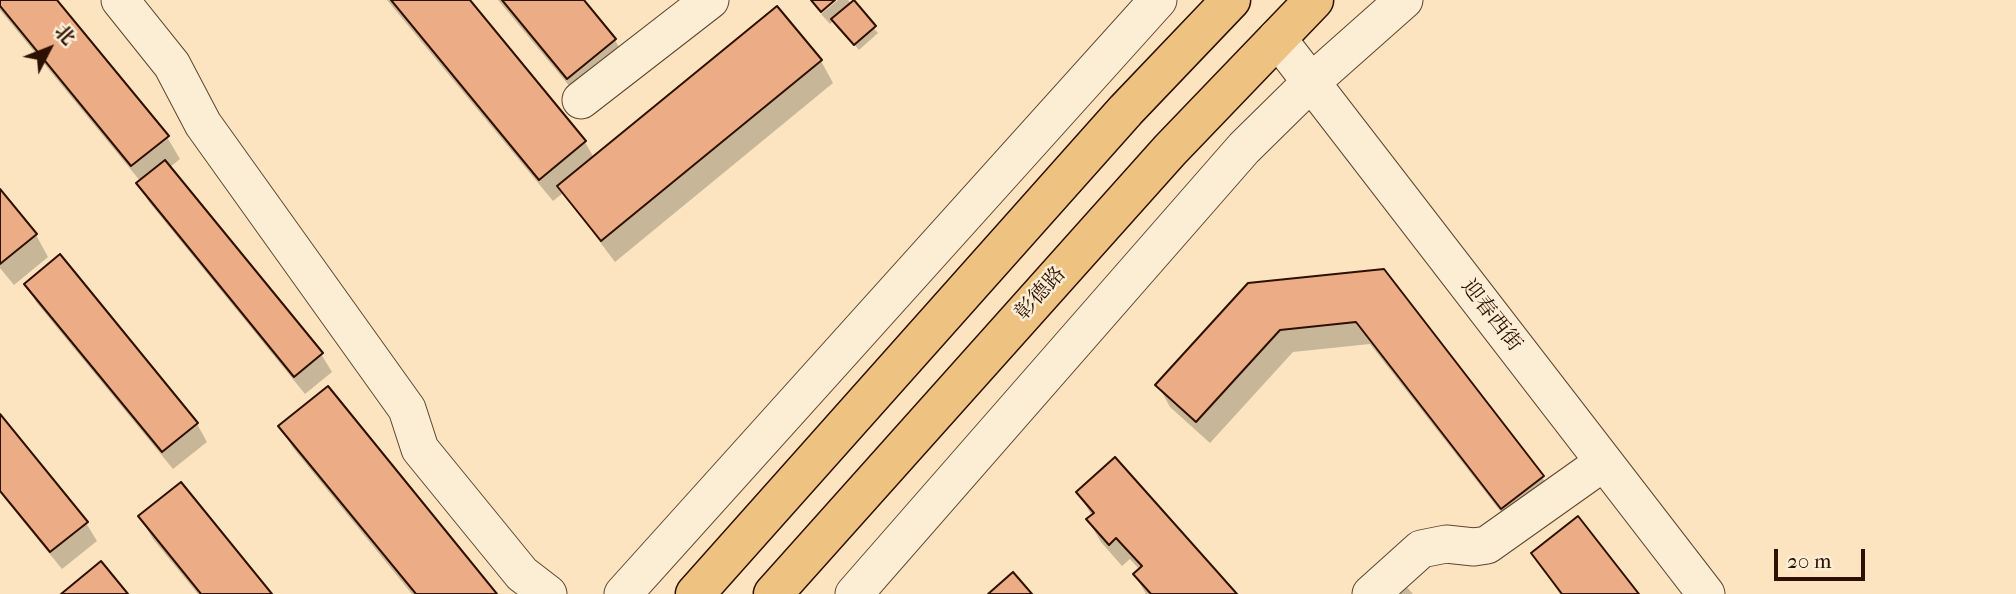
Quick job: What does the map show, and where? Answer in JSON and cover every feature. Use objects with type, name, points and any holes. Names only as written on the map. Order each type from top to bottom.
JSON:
[{"type":"main road","points":[[695,594],[1126,110],[1231,0]]},
{"type":"main road","name":"彰德路","points":[[773,594],[1170,150],[1314,0]]},
{"type":"street","points":[[120,0],[172,65],[210,134],[407,409],[420,449],[522,574],[548,594]]},
{"type":"street","points":[[581,100],[710,0]]},
{"type":"street","points":[[623,594],[1158,0]]},
{"type":"street","points":[[854,594],[1244,148],[1311,82],[1404,0]]},
{"type":"street","name":"迎春西街","points":[[1277,37],[1706,594]]},
{"type":"street","points":[[1371,594],[1421,549],[1446,544],[1474,547],[1487,545],[1604,462]]},
{"type":"building","points":[[0,0],[57,0],[169,136],[131,166],[0,6]]},
{"type":"building","points":[[391,0],[470,0],[586,141],[539,180]]},
{"type":"building","points":[[502,0],[584,0],[616,39],[567,79]]},
{"type":"building","points":[[811,0],[835,0],[821,12]]},
{"type":"building","points":[[854,0],[876,26],[854,45],[831,19]]},
{"type":"building","points":[[777,6],[822,60],[601,241],[557,186]]},
{"type":"building","points":[[165,160],[323,353],[294,377],[136,183]]},
{"type":"building","points":[[0,189],[37,234],[0,264]]},
{"type":"building","points":[[60,254],[198,423],[162,452],[24,284]]},
{"type":"building","points":[[1384,269],[1544,476],[1501,509],[1356,322],[1280,330],[1196,422],[1155,385],[1248,283]]},
{"type":"building","points":[[328,386],[497,594],[416,594],[278,426]]},
{"type":"building","points":[[0,414],[88,522],[50,552],[0,491]]},
{"type":"building","points":[[1115,457],[1237,594],[1151,594],[1133,574],[1142,566],[1116,538],[1109,545],[1086,519],[1094,513],[1076,492]]},
{"type":"building","points":[[181,482],[272,594],[201,594],[138,516]]},
{"type":"building","points":[[1578,516],[1639,594],[1562,594],[1531,553]]},
{"type":"building","points":[[101,561],[128,594],[61,594]]},
{"type":"building","points":[[1013,572],[1032,594],[988,594]]}]
